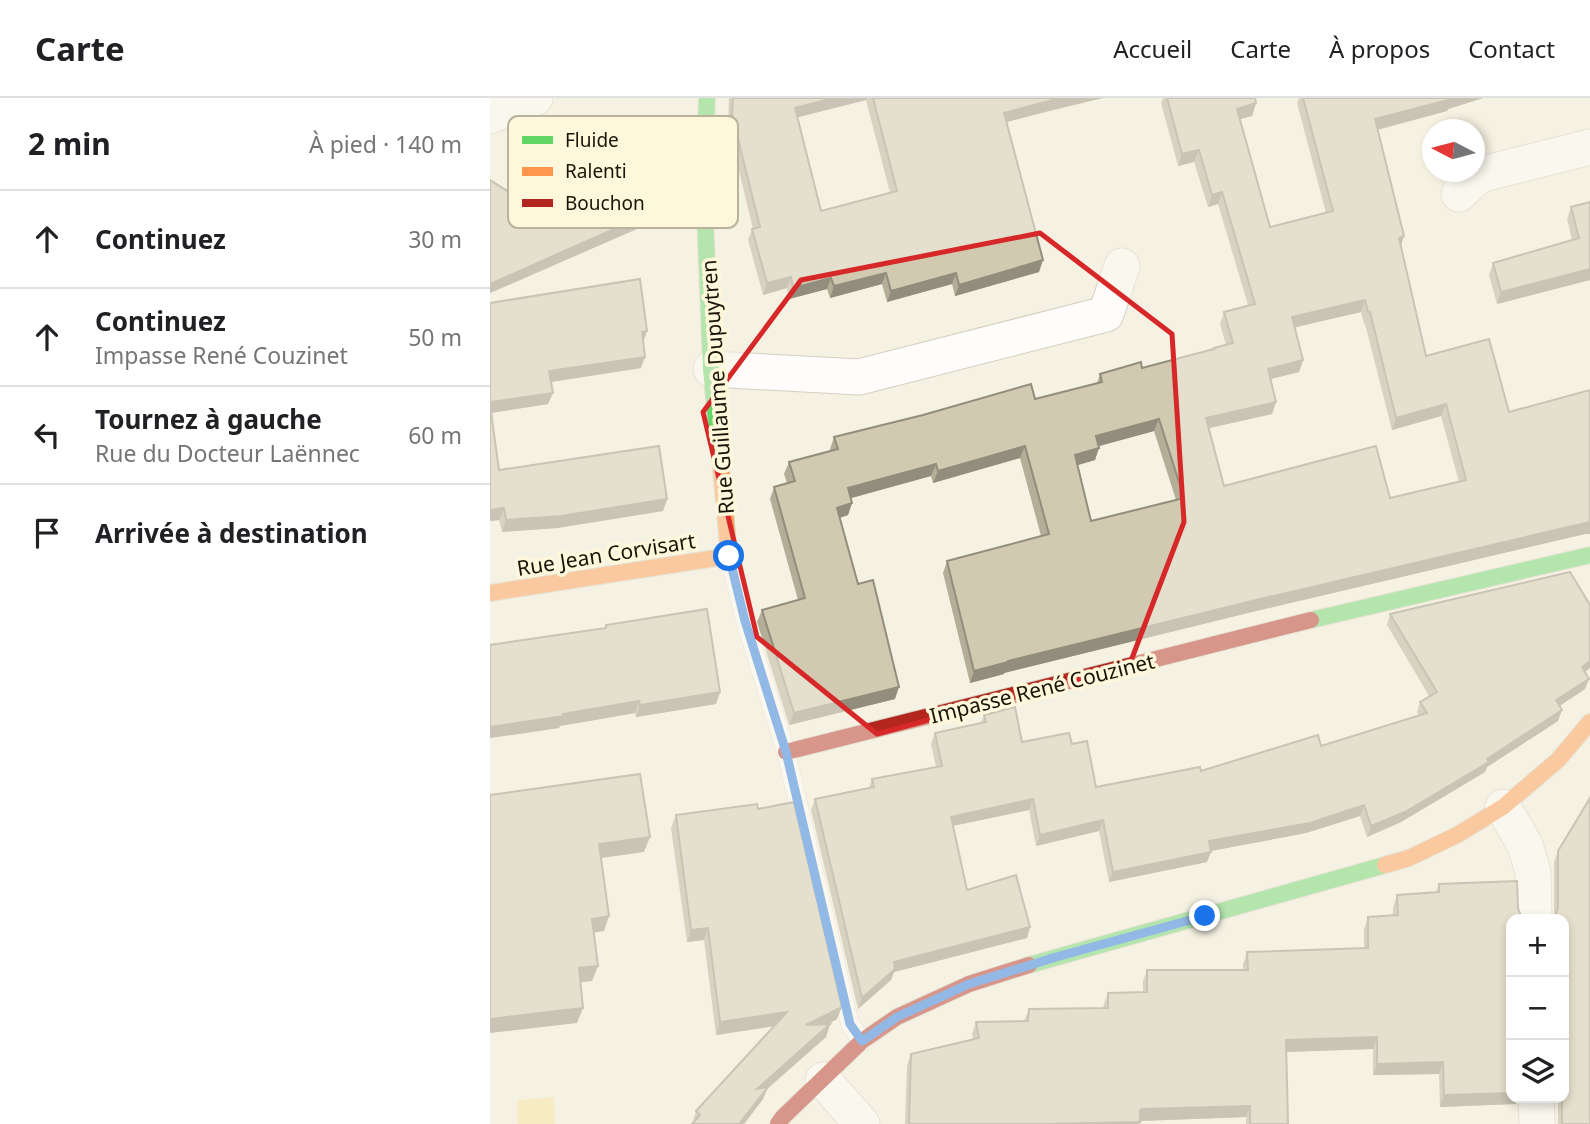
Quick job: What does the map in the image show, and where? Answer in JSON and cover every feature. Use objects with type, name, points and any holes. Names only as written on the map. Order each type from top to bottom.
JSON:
[{"type":"street","points":[[490,116],[535,98]]},
{"type":"street","name":"Rue Guillaume Dupuytren","points":[[706,116],[707,98]]},
{"type":"street","points":[[1459,194],[1479,175],[1590,147]]},
{"type":"street","name":"Rue Guillaume Dupuytren","points":[[706,228],[711,369],[729,556]]},
{"type":"street","points":[[711,369],[859,377],[1106,314],[1122,266]]},
{"type":"street","name":"Impasse René Couzinet","points":[[786,752],[1261,632],[1590,555]]},
{"type":"street","name":"Rue Jean Corvisart","points":[[490,593],[729,556]]},
{"type":"street","points":[[778,1124],[862,1041],[897,1017],[969,984],[1409,858],[1457,835],[1503,807],[1559,760],[1590,722]]},
{"type":"street","points":[[1503,807],[1525,845],[1533,872],[1534,914]]},
{"type":"street","points":[[823,1080],[862,1124]]},
{"type":"street","points":[[1536,1103],[1537,1124]]},
{"type":"lane","name":"Rue Guillaume Dupuytren","points":[[729,556],[745,621],[786,752]]},
{"type":"lane","points":[[786,752],[850,1024],[862,1041]]},
{"type":"highlighted area","points":[[1040,233],[1172,334],[1184,522],[1129,666],[877,734],[757,637],[703,412],[801,280]]},
{"type":"shaded area","points":[[554,1097],[555,1124],[518,1124],[517,1100]]},
{"type":"building","points":[[733,98],[833,98],[795,108],[821,211],[897,191],[873,98],[1060,98],[1004,113],[1043,260],[959,285],[956,273],[891,291],[886,273],[834,286],[831,278],[793,288],[791,277],[767,283],[752,229],[760,227],[738,139],[738,116],[732,115]]},
{"type":"building","points":[[1167,98],[1255,98],[1256,103],[1237,109],[1270,227],[1333,211],[1303,98],[1451,98],[1375,119],[1404,236],[1399,238],[1426,356],[1489,339],[1509,412],[1590,390],[1590,522],[1260,599],[974,671],[947,561],[1049,534],[1025,446],[938,471],[936,464],[848,488],[852,503],[837,508],[858,584],[873,580],[899,687],[794,713],[762,610],[805,598],[774,487],[795,481],[789,462],[838,449],[834,437],[1031,384],[1035,399],[1102,382],[1100,374],[1141,362],[1142,368],[1233,343],[1224,312],[1255,304],[1222,192],[1212,195],[1199,150],[1182,154]],"holes":[[[1365,300],[1396,418],[1446,404],[1466,480],[1390,498],[1376,446],[1224,486],[1206,418],[1276,402],[1268,369],[1303,360],[1292,317]],[[1159,419],[1184,498],[1091,521],[1075,455],[1099,448],[1096,436]]]},
{"type":"building","points":[[490,180],[508,192],[508,228],[616,228],[490,284]]},
{"type":"building","points":[[1590,202],[1590,269],[1501,292],[1493,263],[1579,238],[1571,207]]},
{"type":"building","points":[[640,279],[647,331],[642,332],[645,357],[549,371],[553,393],[490,402],[490,303]]},
{"type":"building","points":[[490,405],[499,470],[659,446],[667,499],[561,516],[506,520],[504,508],[490,510]]},
{"type":"building","points":[[1570,572],[1590,605],[1590,661],[1582,667],[1589,679],[1556,700],[1562,710],[1487,759],[1489,762],[1405,812],[1371,826],[1364,805],[1310,823],[1209,841],[1211,852],[1113,872],[1103,820],[1040,835],[1033,799],[951,817],[967,890],[1016,875],[1030,927],[894,962],[895,969],[862,998],[815,799],[874,787],[872,779],[942,766],[935,733],[986,722],[984,715],[1015,707],[1022,742],[1069,733],[1072,744],[1087,741],[1096,787],[1200,767],[1201,771],[1318,735],[1321,746],[1427,713],[1420,702],[1437,692],[1390,614]]},
{"type":"building","points":[[707,609],[720,692],[640,705],[639,701],[490,727],[490,645],[606,628],[606,625]]},
{"type":"building","points":[[640,774],[650,837],[599,844],[609,916],[592,919],[598,966],[579,968],[583,1008],[490,1019],[490,795]]},
{"type":"building","points":[[1590,798],[1590,1124],[1562,1124],[1562,1103],[1569,1103],[1569,914],[1556,914],[1558,851]]},
{"type":"building","points":[[794,802],[842,1007],[806,1025],[830,1024],[757,1089],[768,1087],[739,1124],[692,1124],[700,1115],[696,1111],[787,1012],[720,1022],[708,928],[691,930],[676,815],[757,804],[758,809]]},
{"type":"building","points":[[1517,881],[1520,914],[1506,914],[1506,1093],[1444,1095],[1443,1062],[1377,1064],[1377,1037],[1286,1040],[1288,1124],[1250,1124],[1250,1106],[1142,1109],[1140,1122],[909,1124],[911,1054],[979,1038],[976,1022],[1028,1021],[1029,1009],[1108,1008],[1108,993],[1147,992],[1147,970],[1248,970],[1247,952],[1368,948],[1368,917],[1398,915],[1397,895],[1439,892],[1439,884]]},
{"type":"traffic: fast","points":[[706,116],[707,98]]},
{"type":"traffic: fast","points":[[706,228],[711,369],[720,459]]},
{"type":"traffic: fast","points":[[1311,620],[1590,555]]},
{"type":"traffic: fast","points":[[1029,965],[1385,865]]},
{"type":"traffic: slow","points":[[490,593],[729,556],[720,459]]},
{"type":"traffic: slow","points":[[1385,865],[1409,858],[1457,835],[1503,807],[1558,760],[1590,722]]},
{"type":"traffic: jam","points":[[786,752],[1311,620]]},
{"type":"traffic: jam","points":[[778,1124],[862,1041],[897,1017],[969,984],[1029,965]]},
{"type":"route","points":[[729,556],[745,621],[786,752],[850,1024],[862,1041],[897,1017],[969,984],[1205,916]]}]
